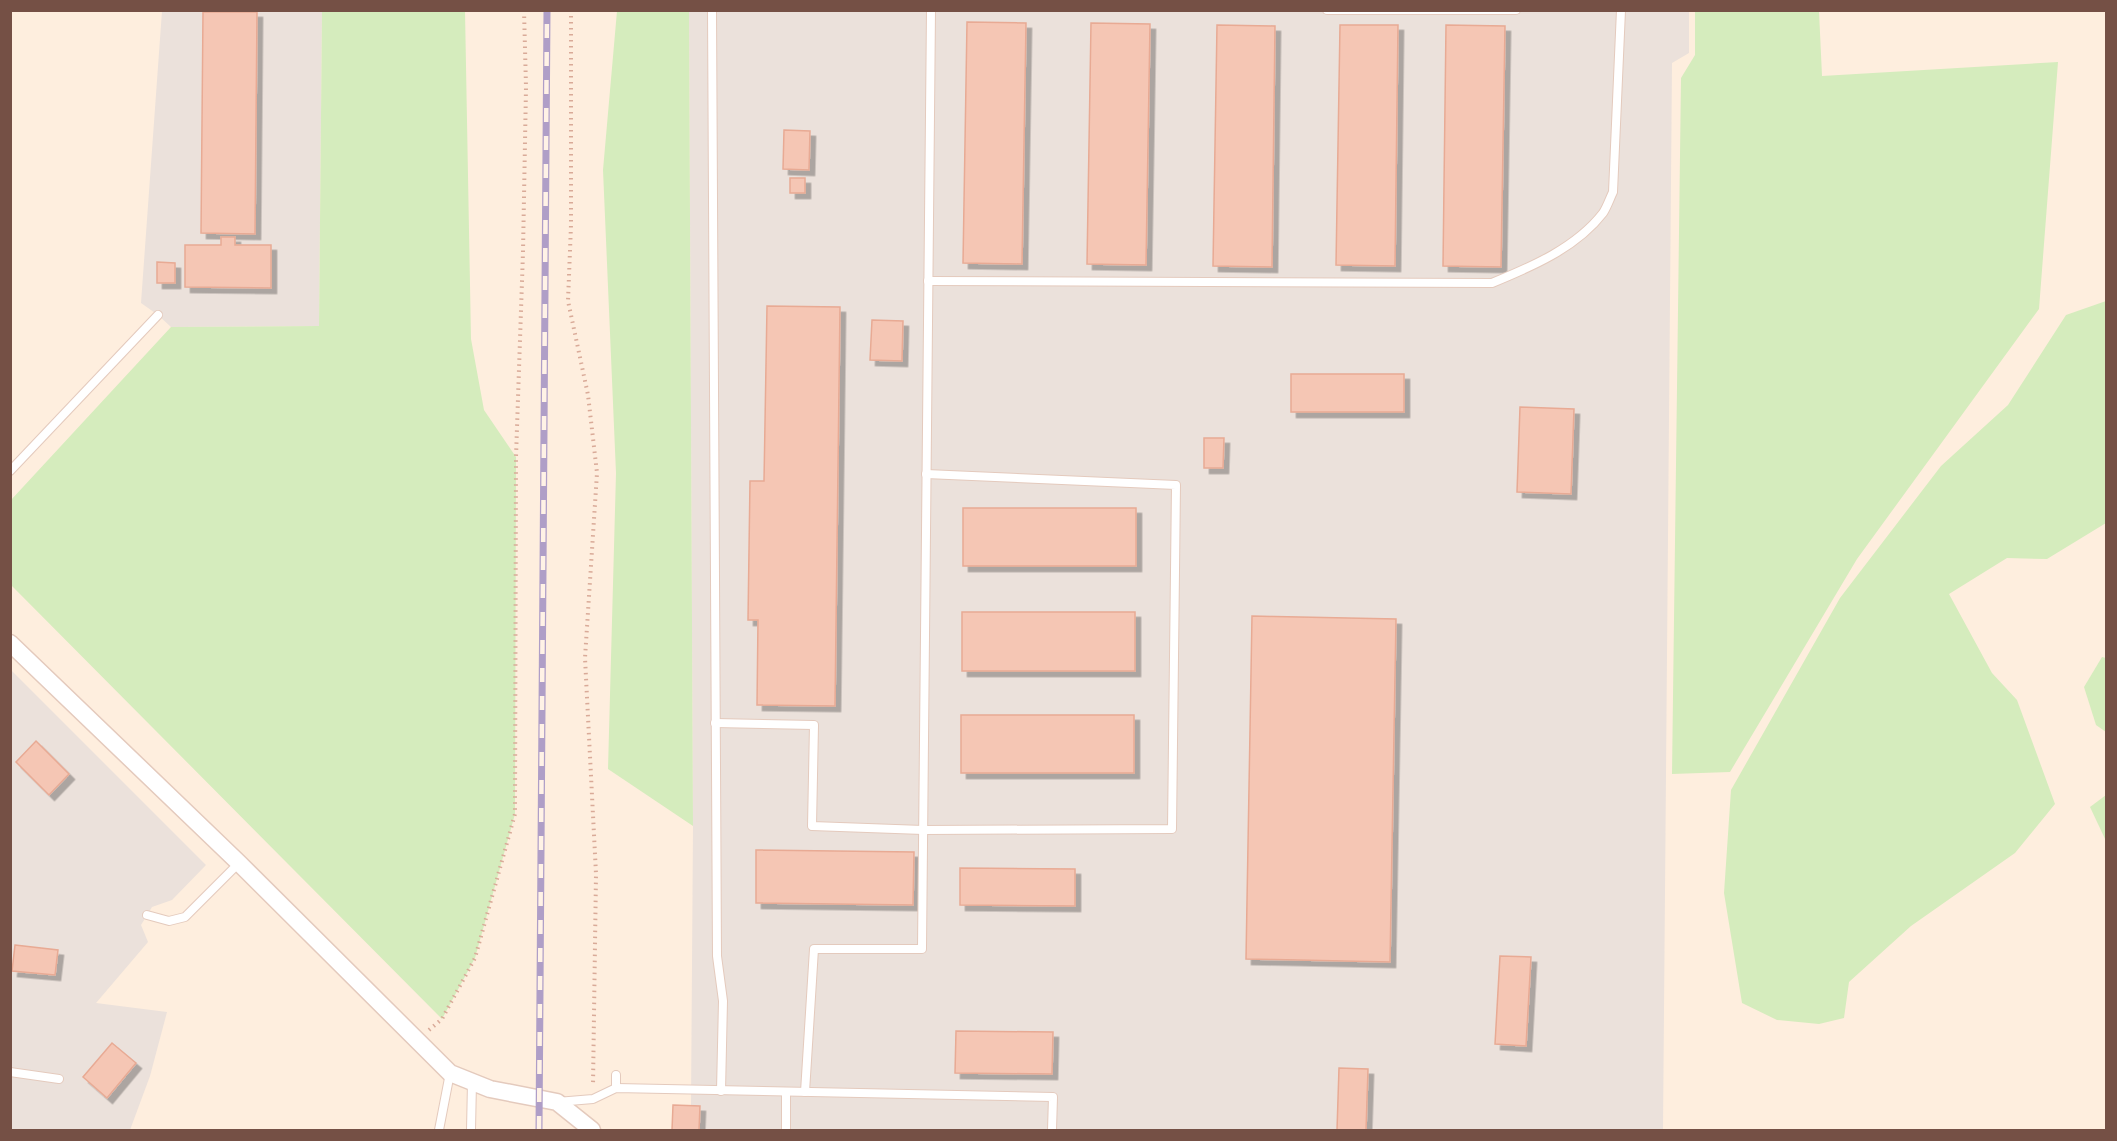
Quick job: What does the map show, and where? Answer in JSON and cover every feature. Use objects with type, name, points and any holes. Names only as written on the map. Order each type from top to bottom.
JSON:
[{"type":"street","points":[[10,643],[239,863],[450,1073],[490,1089],[557,1102],[592,1131]]},
{"type":"lane","points":[[712,10],[715,723],[717,956],[723,1000],[721,1091]]},
{"type":"lane","points":[[805,1092],[814,949],[922,949],[931,10]]},
{"type":"lane","points":[[1327,10],[1516,10]]},
{"type":"lane","points":[[928,281],[1492,282],[1536,264],[1580,236],[1603,213],[1613,192],[1621,10]]},
{"type":"lane","points":[[10,471],[158,315]]},
{"type":"lane","points":[[715,723],[814,724],[812,826],[923,830],[1172,829],[1176,485],[926,474]]},
{"type":"lane","points":[[147,915],[169,921],[185,917],[239,863]]},
{"type":"lane","points":[[10,1072],[59,1079]]},
{"type":"lane","points":[[439,1131],[450,1073]]},
{"type":"lane","points":[[616,1076],[616,1088]]},
{"type":"lane","points":[[471,1131],[472,1082]]},
{"type":"lane","points":[[557,1102],[593,1099],[616,1088],[1053,1097],[1052,1131]]},
{"type":"lane","points":[[786,1092],[786,1131]]},
{"type":"path","points":[[442,1019],[475,958],[514,814],[516,457],[523,229],[524,10]]},
{"type":"path","points":[[571,10],[571,225],[568,301],[588,395],[597,473],[585,658],[596,874],[593,1099]]},
{"type":"shaded area","points":[[162,11],[322,11],[319,326],[171,327],[141,303]]},
{"type":"shaded area","points":[[689,11],[1689,11],[1689,53],[1672,63],[1663,1130],[672,1130],[673,1105],[691,1105],[693,826]]},
{"type":"shaded area","points":[[10,669],[206,865],[172,900],[152,907],[141,925],[148,942],[96,1003],[167,1012],[150,1076],[130,1130],[11,1130]]},
{"type":"green space","points":[[322,11],[465,11],[471,339],[484,410],[516,457],[515,814],[475,958],[442,1019],[11,585],[11,500],[171,327],[319,326]]},
{"type":"green space","points":[[617,11],[689,11],[693,826],[608,769],[616,473],[603,170]]},
{"type":"green space","points":[[1695,11],[1819,11],[1822,76],[2058,62],[2039,309],[1857,559],[1730,772],[1672,774],[1681,78],[1695,55]]},
{"type":"green space","points":[[2106,301],[2106,523],[2047,559],[2007,558],[1949,594],[1992,673],[2017,700],[2055,804],[2015,853],[1911,926],[1849,982],[1844,1018],[1819,1024],[1777,1020],[1742,1003],[1724,893],[1731,790],[1840,598],[1941,466],[2008,405],[2066,315]]},
{"type":"green space","points":[[2102,657],[2106,658],[2106,732],[2096,725],[2084,687]]},
{"type":"green space","points":[[2106,795],[2106,841],[2090,807]]},
{"type":"building","points":[[203,12],[257,12],[255,234],[201,233]]},
{"type":"building","points":[[967,22],[1026,23],[1022,264],[963,263]]},
{"type":"building","points":[[1091,23],[1150,24],[1146,265],[1087,264]]},
{"type":"building","points":[[1217,25],[1275,26],[1272,267],[1213,266]]},
{"type":"building","points":[[1340,25],[1398,25],[1395,266],[1336,265]]},
{"type":"building","points":[[1446,25],[1505,26],[1501,267],[1443,266]]},
{"type":"building","points":[[784,130],[810,131],[809,170],[783,169]]},
{"type":"building","points":[[790,178],[805,178],[805,193],[790,193]]},
{"type":"building","points":[[221,237],[235,237],[235,245],[271,245],[271,288],[185,287],[185,245],[221,245]]},
{"type":"building","points":[[157,262],[175,263],[175,283],[157,283]]},
{"type":"building","points":[[767,306],[840,307],[835,706],[757,705],[758,620],[748,620],[750,481],[764,481]]},
{"type":"building","points":[[872,320],[903,321],[902,361],[870,360]]},
{"type":"building","points":[[1291,374],[1404,374],[1404,412],[1291,412]]},
{"type":"building","points":[[1520,407],[1574,409],[1571,494],[1517,492]]},
{"type":"building","points":[[1204,438],[1224,438],[1223,468],[1204,468]]},
{"type":"building","points":[[963,508],[1136,508],[1136,566],[963,566]]},
{"type":"building","points":[[962,612],[1135,612],[1135,671],[962,671]]},
{"type":"building","points":[[1252,616],[1396,619],[1390,962],[1246,959]]},
{"type":"building","points":[[961,715],[1134,715],[1134,773],[961,773]]},
{"type":"building","points":[[36,741],[69,774],[49,795],[16,762]]},
{"type":"building","points":[[756,850],[914,852],[913,905],[756,903]]},
{"type":"building","points":[[960,868],[1075,869],[1075,906],[960,905]]},
{"type":"building","points":[[15,945],[58,950],[55,975],[12,971]]},
{"type":"building","points":[[1500,956],[1531,957],[1526,1046],[1495,1044]]},
{"type":"building","points":[[956,1031],[1053,1032],[1052,1074],[955,1073]]},
{"type":"building","points":[[112,1043],[136,1063],[107,1098],[83,1077]]},
{"type":"building","points":[[1339,1068],[1368,1069],[1366,1130],[1337,1130]]},
{"type":"building","points":[[673,1105],[700,1106],[699,1130],[672,1130]]},
{"type":"railway","points":[[539,1130],[547,10]]}]
